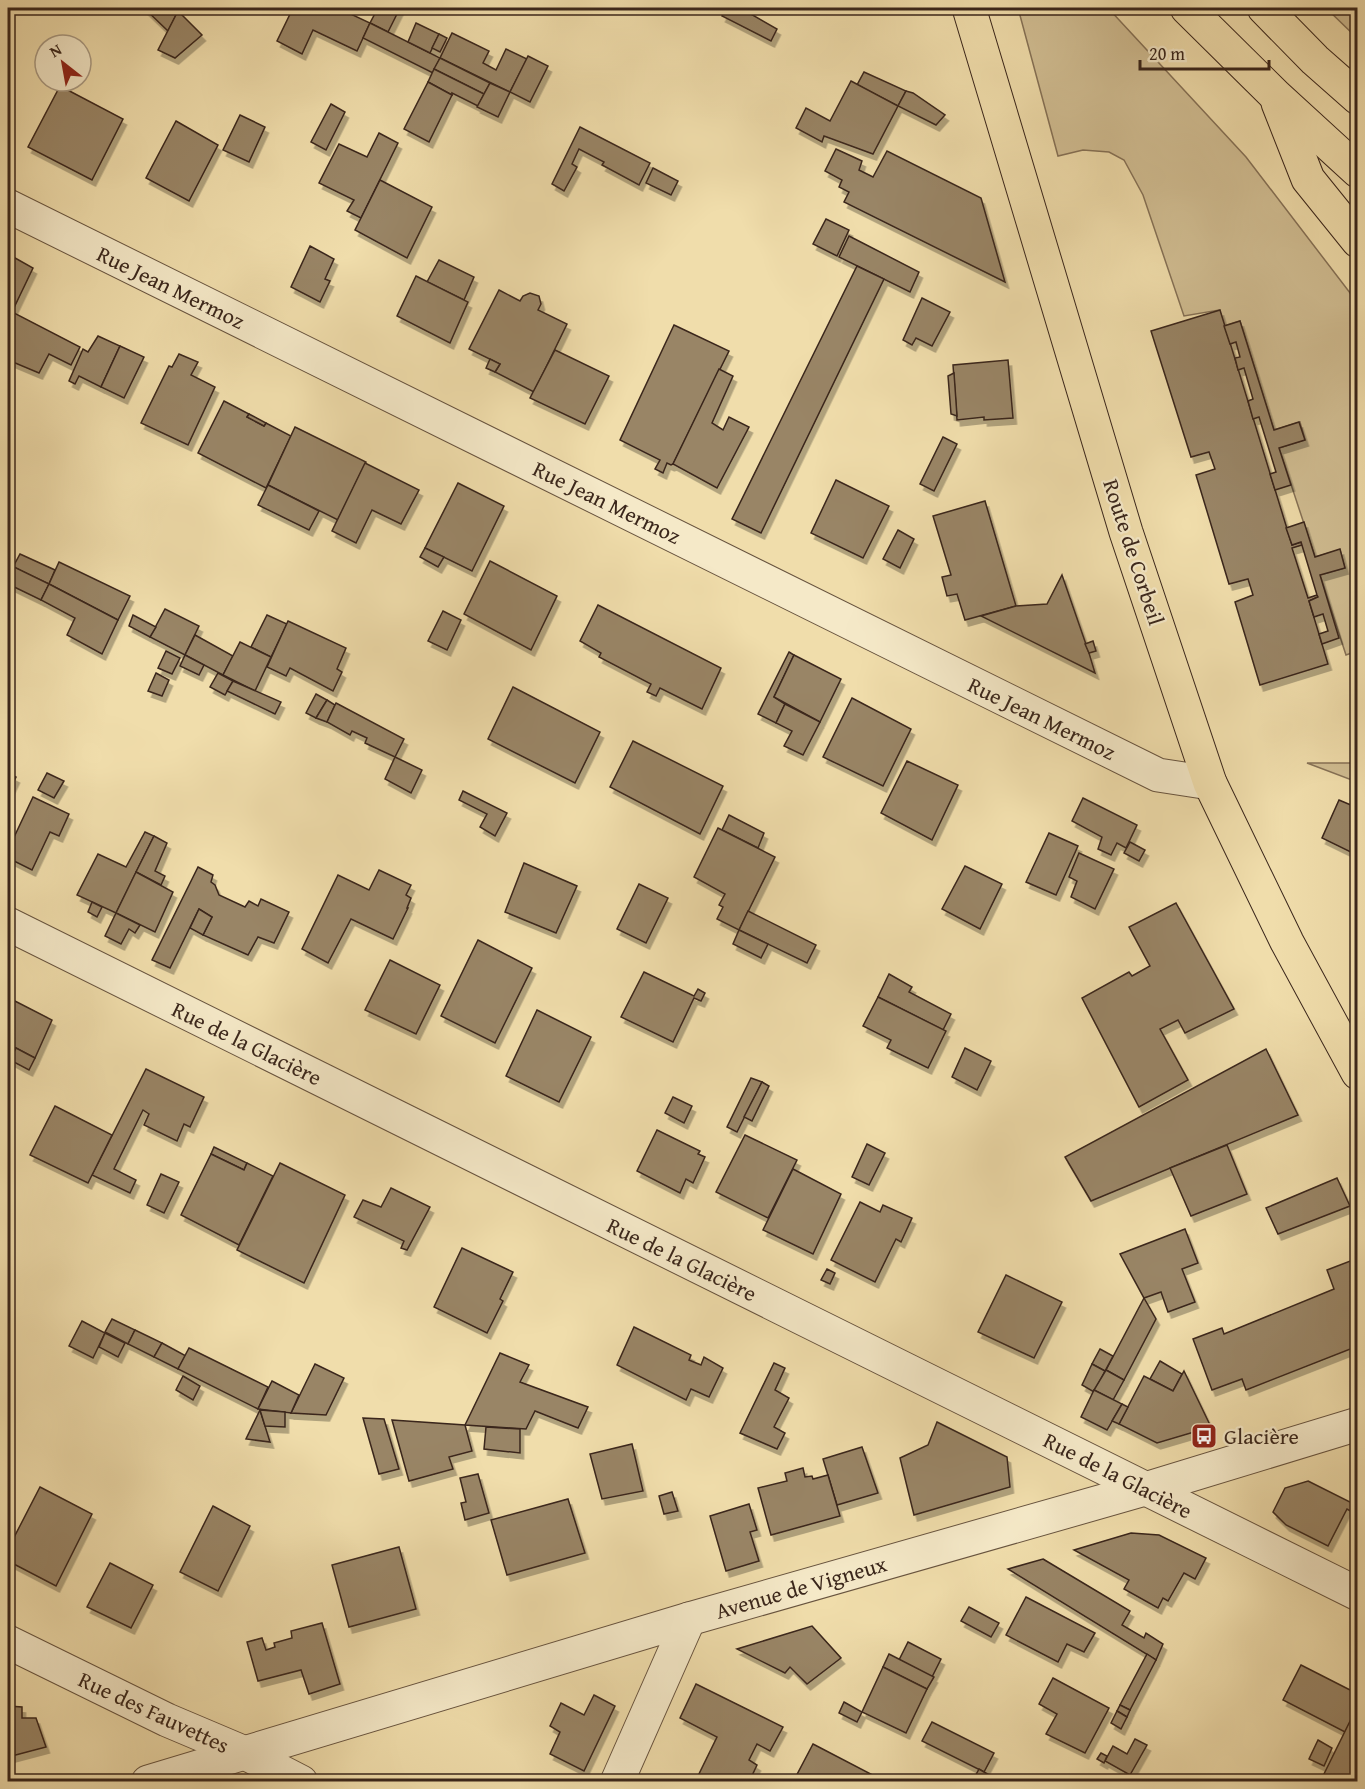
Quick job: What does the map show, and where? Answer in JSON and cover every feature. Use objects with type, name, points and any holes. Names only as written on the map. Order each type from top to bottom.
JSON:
[{"type":"main road","name":"Route de Corbeil","points":[[969,8],[1126,532],[1210,783],[1287,942],[1358,1073]]},
{"type":"main road","points":[[1187,8],[1276,96],[1358,171]]},
{"type":"main road","points":[[1264,8],[1315,60],[1358,98]]},
{"type":"main road","points":[[1276,96],[1308,179],[1358,241]]},
{"type":"street","name":"Rue Jean Mermoz","points":[[8,206],[1158,775],[1210,783]]},
{"type":"street","name":"Rue de la Glacière","points":[[8,924],[1358,1594]]},
{"type":"street","name":"Avenue de Vigneux","points":[[148,1782],[689,1619],[1145,1489],[1358,1424]]},
{"type":"street","points":[[617,1782],[689,1619]]},
{"type":"street","name":"Rue des Fauvettes","points":[[8,1642],[167,1720],[245,1753],[301,1782]]},
{"type":"shaded area","points":[[1018,8],[1108,8],[1246,157],[1357,302],[1357,651],[1346,655],[1320,575],[1345,568],[1340,550],[1315,557],[1279,448],[1305,440],[1300,422],[1274,430],[1240,321],[1224,326],[1219,310],[1184,316],[1143,195],[1124,160],[1109,152],[1083,150],[1058,156]]},
{"type":"shaded area","points":[[1326,8],[1357,8],[1357,38]]},
{"type":"shaded area","points":[[1307,763],[1357,763],[1357,782]]},
{"type":"building","points":[[144,8],[174,8],[178,11],[168,31]]},
{"type":"building","points":[[293,8],[338,8],[370,23],[357,51],[313,30],[302,54],[277,41]]},
{"type":"building","points":[[378,8],[400,8],[388,32],[370,23]]},
{"type":"building","points":[[726,8],[752,8],[749,13],[777,29],[771,41],[722,16]]},
{"type":"building","points":[[178,11],[202,35],[175,58],[158,50]]},
{"type":"building","points":[[370,23],[440,58],[433,73],[363,38]]},
{"type":"building","points":[[416,23],[439,34],[430,53],[408,42]]},
{"type":"building","points":[[452,33],[489,51],[483,63],[496,70],[506,49],[527,59],[510,92],[440,58]]},
{"type":"building","points":[[439,34],[447,38],[440,52],[432,48]]},
{"type":"building","points":[[528,56],[548,66],[530,102],[510,92]]},
{"type":"building","points":[[440,58],[490,83],[484,94],[434,69]]},
{"type":"building","points":[[434,69],[484,94],[478,106],[428,82]]},
{"type":"building","points":[[864,72],[906,91],[898,106],[857,85]]},
{"type":"building","points":[[851,81],[898,106],[873,154],[824,136],[822,142],[796,128],[806,108],[830,121]]},
{"type":"building","points":[[428,82],[452,95],[429,142],[404,129]]},
{"type":"building","points":[[490,83],[510,92],[498,117],[477,107]]},
{"type":"building","points":[[906,91],[913,93],[945,115],[936,125],[898,106]]},
{"type":"building","points":[[56,93],[73,93],[123,119],[92,180],[28,147]]},
{"type":"building","points":[[331,104],[345,112],[326,150],[311,142]]},
{"type":"building","points":[[240,115],[265,127],[249,162],[223,150]]},
{"type":"building","points":[[176,121],[218,145],[189,201],[146,178]]},
{"type":"building","points":[[580,127],[650,163],[639,185],[602,165],[604,162],[579,149],[572,164],[577,167],[564,191],[552,184]]},
{"type":"building","points":[[379,133],[398,143],[361,218],[347,211],[354,200],[319,183],[339,144],[367,157]]},
{"type":"building","points":[[836,149],[862,161],[859,170],[873,177],[887,151],[981,198],[1005,282],[844,202],[849,192],[839,187],[842,180],[825,171]]},
{"type":"building","points":[[653,168],[678,181],[671,195],[646,183]]},
{"type":"building","points":[[380,180],[432,207],[407,258],[355,230]]},
{"type":"building","points":[[826,219],[849,230],[837,256],[813,244]]},
{"type":"building","points":[[849,236],[919,272],[910,292],[839,257]]},
{"type":"building","points":[[310,246],[334,259],[325,279],[330,281],[320,302],[291,287]]},
{"type":"building","points":[[8,254],[33,268],[12,312],[80,347],[71,365],[49,354],[39,373],[8,360]]},
{"type":"building","points":[[439,260],[474,277],[464,300],[427,282]]},
{"type":"building","points":[[857,266],[884,279],[761,533],[732,519]]},
{"type":"building","points":[[416,276],[468,302],[450,343],[397,316]]},
{"type":"building","points":[[499,290],[520,301],[523,296],[530,293],[539,296],[541,304],[538,310],[567,324],[534,392],[495,372],[500,364],[469,349]]},
{"type":"building","points":[[922,298],[950,312],[932,346],[916,338],[912,345],[903,340]]},
{"type":"building","points":[[1220,310],[1292,545],[1301,542],[1302,545],[1292,548],[1308,598],[1317,595],[1318,597],[1309,601],[1328,664],[1260,685],[1235,602],[1253,595],[1248,579],[1229,584],[1196,475],[1215,469],[1209,452],[1191,457],[1151,331]]},
{"type":"building","points":[[1240,321],[1274,430],[1299,422],[1305,440],[1279,448],[1291,485],[1275,490],[1270,474],[1276,472],[1259,417],[1253,419],[1248,401],[1253,399],[1244,368],[1238,370],[1235,358],[1240,357],[1236,342],[1230,344],[1224,326]]},
{"type":"building","points":[[674,325],[729,351],[673,464],[667,463],[663,473],[655,469],[660,460],[620,440]]},
{"type":"building","points":[[98,336],[120,346],[101,387],[79,376],[75,384],[69,381],[83,349],[88,352]]},
{"type":"building","points":[[120,346],[144,357],[124,398],[101,387]]},
{"type":"building","points":[[555,350],[609,376],[585,424],[530,398]]},
{"type":"building","points":[[179,354],[198,362],[191,375],[215,387],[188,445],[141,423],[169,366],[172,367]]},
{"type":"building","points":[[490,359],[500,364],[495,372],[486,368]]},
{"type":"building","points":[[1008,360],[1013,418],[984,420],[984,417],[957,420],[953,365]]},
{"type":"building","points":[[719,369],[733,376],[712,423],[723,430],[729,417],[749,427],[717,488],[673,464]]},
{"type":"building","points":[[954,373],[957,416],[951,414],[948,376]]},
{"type":"building","points":[[224,401],[249,414],[247,417],[264,426],[266,423],[291,436],[266,488],[198,453]]},
{"type":"building","points":[[249,414],[266,423],[264,426],[247,417]]},
{"type":"building","points":[[295,427],[366,462],[338,520],[268,485]]},
{"type":"building","points":[[943,437],[957,444],[934,491],[920,484]]},
{"type":"building","points":[[365,463],[419,490],[401,524],[372,510],[356,543],[332,531]]},
{"type":"building","points":[[836,480],[889,506],[863,558],[811,533]]},
{"type":"building","points":[[458,483],[504,506],[472,571],[425,548]]},
{"type":"building","points":[[268,485],[319,511],[309,530],[258,505]]},
{"type":"building","points":[[985,501],[1016,606],[965,620],[957,594],[947,596],[942,577],[951,575],[933,516]]},
{"type":"building","points":[[1304,522],[1315,557],[1340,549],[1345,568],[1320,575],[1339,638],[1322,644],[1319,634],[1328,631],[1323,614],[1314,617],[1309,601],[1318,597],[1301,542],[1292,545],[1286,528]]},
{"type":"building","points":[[898,530],[914,539],[900,568],[883,559]]},
{"type":"building","points":[[425,548],[444,557],[438,567],[420,557]]},
{"type":"building","points":[[20,554],[55,570],[49,584],[13,567]]},
{"type":"building","points":[[490,561],[557,596],[531,650],[464,614]]},
{"type":"building","points":[[59,562],[130,596],[118,620],[49,584]]},
{"type":"building","points":[[8,564],[49,584],[41,600],[8,584]]},
{"type":"building","points":[[1062,575],[1095,673],[981,616],[1016,606],[1047,604]]},
{"type":"building","points":[[49,584],[118,620],[102,654],[67,635],[75,618],[41,600]]},
{"type":"building","points":[[598,605],[721,668],[702,709],[660,688],[656,696],[647,692],[651,684],[599,657],[601,653],[580,641]]},
{"type":"building","points":[[165,609],[199,626],[185,655],[150,637]]},
{"type":"building","points":[[443,611],[461,620],[447,650],[428,641]]},
{"type":"building","points":[[133,615],[156,627],[150,637],[129,626]]},
{"type":"building","points":[[267,615],[287,624],[271,657],[251,647]]},
{"type":"building","points":[[288,621],[346,648],[337,669],[342,672],[333,691],[290,668],[286,676],[267,667]]},
{"type":"building","points":[[195,635],[233,656],[223,675],[185,655]]},
{"type":"building","points":[[1093,641],[1096,651],[1089,653],[1085,644]]},
{"type":"building","points":[[240,642],[271,657],[255,691],[223,675]]},
{"type":"building","points":[[166,651],[180,658],[172,674],[158,668]]},
{"type":"building","points":[[789,652],[794,655],[774,697],[785,704],[776,723],[758,714]]},
{"type":"building","points":[[185,655],[204,665],[199,675],[180,666]]},
{"type":"building","points":[[794,655],[841,679],[820,722],[774,697]]},
{"type":"building","points":[[156,673],[169,680],[162,696],[148,691]]},
{"type":"building","points":[[218,673],[233,681],[225,695],[210,687]]},
{"type":"building","points":[[233,681],[281,702],[275,714],[227,691]]},
{"type":"building","points":[[513,687],[600,732],[575,783],[488,739]]},
{"type":"building","points":[[316,694],[327,700],[316,718],[306,713]]},
{"type":"building","points":[[852,698],[911,729],[883,786],[823,757]]},
{"type":"building","points":[[327,700],[335,705],[327,722],[316,718]]},
{"type":"building","points":[[336,703],[404,739],[395,757],[365,743],[367,738],[352,731],[350,735],[327,722]]},
{"type":"building","points":[[785,704],[820,722],[803,755],[784,746],[792,731],[776,723]]},
{"type":"building","points":[[633,741],[723,786],[700,834],[610,787]]},
{"type":"building","points":[[395,757],[422,770],[411,793],[385,779]]},
{"type":"building","points":[[907,761],[958,785],[932,840],[881,813]]},
{"type":"building","points":[[8,773],[16,777],[8,794]]},
{"type":"building","points":[[47,773],[64,781],[54,798],[38,790]]},
{"type":"building","points":[[463,791],[507,813],[495,836],[480,827],[487,814],[459,800]]},
{"type":"building","points":[[33,797],[69,814],[59,836],[50,832],[32,870],[8,858],[8,850]]},
{"type":"building","points":[[1083,798],[1137,825],[1126,848],[1117,843],[1111,855],[1098,849],[1102,837],[1072,821]]},
{"type":"building","points":[[1339,800],[1358,808],[1358,861],[1355,854],[1322,838]]},
{"type":"building","points":[[729,815],[764,833],[758,848],[722,830]]},
{"type":"building","points":[[718,828],[775,857],[739,930],[717,919],[723,907],[719,905],[725,894],[694,877]]},
{"type":"building","points":[[145,832],[154,836],[116,913],[77,895],[98,854],[126,867]]},
{"type":"building","points":[[1049,833],[1078,846],[1056,895],[1026,882]]},
{"type":"building","points":[[154,836],[167,843],[155,871],[165,876],[161,885],[136,872]]},
{"type":"building","points":[[1130,842],[1145,850],[1139,861],[1124,853]]},
{"type":"building","points":[[1079,853],[1114,869],[1095,909],[1071,897],[1077,881],[1069,877]]},
{"type":"building","points":[[524,863],[577,886],[556,933],[505,912]]},
{"type":"building","points":[[965,866],[1002,884],[980,929],[942,909]]},
{"type":"building","points":[[198,867],[213,875],[211,882],[215,885],[219,895],[245,907],[249,901],[258,906],[261,899],[289,912],[274,943],[258,937],[248,955],[203,935],[212,917],[199,909],[170,968],[152,960]]},
{"type":"building","points":[[379,870],[411,885],[406,895],[411,898],[408,908],[393,939],[351,919],[328,963],[302,949],[338,875],[369,890]]},
{"type":"building","points":[[136,872],[173,892],[155,932],[116,913]]},
{"type":"building","points":[[639,884],[668,898],[646,943],[617,929]]},
{"type":"building","points":[[92,902],[102,907],[97,917],[88,912]]},
{"type":"building","points":[[1176,903],[1234,1009],[1185,1033],[1178,1020],[1160,1029],[1188,1080],[1139,1107],[1082,998],[1129,972],[1132,976],[1150,966],[1129,927]]},
{"type":"building","points":[[199,909],[212,917],[203,935],[190,928]]},
{"type":"building","points":[[748,911],[816,945],[807,963],[739,930]]},
{"type":"building","points":[[116,913],[140,925],[135,933],[129,929],[121,944],[105,936]]},
{"type":"building","points":[[739,930],[768,944],[761,958],[733,944]]},
{"type":"building","points":[[478,940],[532,968],[495,1043],[441,1016]]},
{"type":"building","points":[[390,960],[440,985],[416,1034],[365,1010]]},
{"type":"building","points":[[644,972],[694,996],[698,989],[705,993],[701,1001],[694,998],[673,1042],[621,1017]]},
{"type":"building","points":[[889,974],[912,987],[909,992],[951,1014],[943,1030],[878,997]]},
{"type":"building","points":[[878,997],[946,1031],[928,1068],[887,1048],[891,1040],[863,1026]]},
{"type":"building","points":[[11,999],[52,1020],[35,1058],[8,1044],[8,1005]]},
{"type":"building","points":[[537,1010],[591,1037],[559,1102],[506,1076]]},
{"type":"building","points":[[16,1048],[35,1058],[29,1070],[10,1060]]},
{"type":"building","points":[[965,1048],[991,1061],[977,1090],[952,1077]]},
{"type":"building","points":[[1266,1049],[1298,1115],[1091,1201],[1065,1157]]},
{"type":"building","points":[[146,1069],[204,1097],[190,1127],[184,1124],[177,1141],[144,1125],[149,1114],[143,1110],[114,1169],[136,1180],[130,1193],[92,1175]]},
{"type":"building","points":[[751,1078],[762,1082],[737,1132],[727,1127]]},
{"type":"building","points":[[762,1082],[769,1086],[752,1121],[744,1117]]},
{"type":"building","points":[[673,1097],[692,1106],[684,1123],[665,1113]]},
{"type":"building","points":[[55,1106],[112,1135],[88,1183],[30,1155]]},
{"type":"building","points":[[657,1130],[700,1151],[698,1154],[705,1157],[693,1183],[686,1179],[680,1193],[637,1171]]},
{"type":"building","points":[[745,1135],[797,1160],[768,1218],[716,1192]]},
{"type":"building","points":[[867,1144],[885,1153],[869,1185],[852,1177]]},
{"type":"building","points":[[1227,1145],[1247,1194],[1191,1216],[1170,1168]]},
{"type":"building","points":[[214,1147],[247,1163],[244,1170],[211,1154]]},
{"type":"building","points":[[211,1154],[244,1170],[247,1163],[273,1176],[239,1245],[181,1215]]},
{"type":"building","points":[[280,1163],[345,1195],[304,1283],[237,1250]]},
{"type":"building","points":[[793,1169],[841,1194],[813,1254],[763,1230]]},
{"type":"building","points":[[161,1174],[179,1182],[164,1213],[147,1205]]},
{"type":"building","points":[[1337,1178],[1350,1206],[1278,1234],[1266,1208]]},
{"type":"building","points":[[391,1188],[430,1207],[407,1250],[401,1248],[404,1241],[354,1217],[363,1200],[381,1207]]},
{"type":"building","points":[[860,1202],[880,1212],[883,1205],[912,1218],[901,1242],[896,1239],[875,1282],[831,1260]]},
{"type":"building","points":[[1185,1229],[1198,1263],[1182,1269],[1195,1302],[1168,1312],[1161,1292],[1144,1298],[1120,1254]]},
{"type":"building","points":[[462,1248],[513,1272],[500,1299],[503,1301],[487,1333],[434,1307]]},
{"type":"building","points":[[1358,1258],[1358,1346],[1246,1390],[1242,1379],[1212,1390],[1193,1339],[1222,1328],[1224,1334],[1334,1289],[1327,1270]]},
{"type":"building","points":[[827,1269],[835,1273],[830,1284],[821,1280]]},
{"type":"building","points":[[1006,1275],[1062,1302],[1034,1358],[978,1332]]},
{"type":"building","points":[[1144,1298],[1156,1319],[1124,1380],[1106,1370]]},
{"type":"building","points":[[112,1319],[135,1330],[128,1344],[105,1332]]},
{"type":"building","points":[[82,1321],[105,1333],[93,1358],[69,1346]]},
{"type":"building","points":[[634,1327],[691,1355],[689,1360],[701,1365],[704,1357],[723,1368],[709,1397],[691,1389],[686,1400],[617,1365]]},
{"type":"building","points":[[135,1330],[162,1343],[154,1357],[128,1344]]},
{"type":"building","points":[[105,1333],[125,1343],[118,1357],[99,1347]]},
{"type":"building","points":[[162,1343],[186,1356],[178,1369],[154,1357]]},
{"type":"building","points":[[189,1348],[268,1387],[258,1409],[178,1369]]},
{"type":"building","points":[[1100,1349],[1113,1356],[1105,1371],[1092,1364]]},
{"type":"building","points":[[500,1353],[529,1365],[520,1382],[588,1407],[578,1428],[535,1411],[526,1429],[465,1425]]},
{"type":"building","points":[[1160,1361],[1182,1374],[1173,1391],[1150,1379]]},
{"type":"building","points":[[774,1363],[785,1368],[775,1390],[789,1398],[774,1427],[785,1433],[777,1449],[740,1433]]},
{"type":"building","points":[[315,1364],[344,1378],[326,1415],[291,1413]]},
{"type":"building","points":[[1092,1364],[1105,1371],[1094,1392],[1082,1385]]},
{"type":"building","points":[[1106,1370],[1124,1380],[1113,1400],[1094,1390]]},
{"type":"building","points":[[1184,1371],[1211,1427],[1157,1443],[1119,1424],[1144,1376],[1173,1391]]},
{"type":"building","points":[[183,1376],[200,1386],[193,1400],[176,1390]]},
{"type":"building","points":[[272,1381],[299,1395],[291,1413],[258,1409]]},
{"type":"building","points":[[1094,1390],[1122,1404],[1107,1430],[1081,1417]]},
{"type":"building","points":[[1122,1404],[1128,1407],[1119,1424],[1112,1421]]},
{"type":"building","points":[[260,1410],[270,1442],[246,1439]]},
{"type":"building","points":[[260,1410],[285,1412],[285,1427],[265,1426]]},
{"type":"building","points":[[363,1418],[384,1419],[399,1469],[379,1474]]},
{"type":"building","points":[[392,1420],[465,1425],[472,1451],[449,1457],[453,1469],[409,1481]]},
{"type":"building","points":[[937,1422],[1007,1457],[1010,1487],[914,1515],[900,1458],[928,1445]]},
{"type":"building","points":[[486,1427],[520,1429],[520,1453],[484,1449]]},
{"type":"building","points":[[632,1444],[643,1491],[602,1499],[590,1454]]},
{"type":"building","points":[[862,1447],[878,1493],[837,1505],[823,1459]]},
{"type":"building","points":[[803,1468],[805,1477],[812,1476],[813,1479],[828,1475],[840,1516],[771,1535],[758,1488],[787,1481],[785,1473]]},
{"type":"building","points":[[478,1474],[489,1513],[465,1520],[461,1503],[466,1502],[460,1478]]},
{"type":"building","points":[[1308,1481],[1358,1506],[1354,1513],[1347,1509],[1328,1546],[1286,1525],[1273,1512],[1285,1488]]},
{"type":"building","points":[[40,1487],[92,1514],[56,1586],[8,1561],[8,1549]]},
{"type":"building","points":[[672,1492],[678,1511],[664,1514],[659,1496]]},
{"type":"building","points":[[568,1499],[585,1553],[507,1575],[491,1520]]},
{"type":"building","points":[[749,1504],[757,1530],[750,1532],[759,1561],[726,1571],[710,1516]]},
{"type":"building","points":[[213,1506],[250,1526],[218,1591],[180,1572]]},
{"type":"building","points":[[1131,1533],[1159,1535],[1206,1558],[1195,1579],[1184,1573],[1168,1601],[1163,1598],[1158,1608],[1124,1589],[1129,1580],[1074,1550]]},
{"type":"building","points":[[399,1547],[416,1609],[349,1627],[332,1565]]},
{"type":"building","points":[[1043,1559],[1130,1611],[1122,1625],[1144,1638],[1146,1633],[1163,1644],[1156,1660],[1008,1569]]},
{"type":"building","points":[[110,1563],[153,1585],[131,1628],[87,1607]]},
{"type":"building","points":[[1026,1597],[1095,1633],[1084,1652],[1067,1644],[1058,1662],[1006,1635]]},
{"type":"building","points":[[969,1607],[999,1623],[991,1637],[961,1621]]},
{"type":"building","points":[[322,1623],[340,1684],[309,1694],[301,1670],[258,1681],[247,1642],[262,1638],[266,1650],[275,1647],[274,1643],[292,1638],[291,1631]]},
{"type":"building","points":[[812,1626],[841,1658],[807,1684],[790,1667],[785,1673],[737,1649]]},
{"type":"building","points":[[908,1642],[941,1659],[932,1677],[899,1660]]},
{"type":"building","points":[[889,1654],[934,1677],[927,1689],[883,1667]]},
{"type":"building","points":[[1147,1654],[1156,1660],[1130,1710],[1120,1705]]},
{"type":"building","points":[[1301,1665],[1358,1694],[1358,1707],[1345,1732],[1283,1700]]},
{"type":"building","points":[[883,1667],[927,1689],[906,1733],[862,1712]]},
{"type":"building","points":[[1053,1678],[1109,1708],[1085,1753],[1046,1734],[1057,1714],[1039,1704]]},
{"type":"building","points":[[696,1684],[783,1727],[770,1751],[757,1744],[749,1760],[757,1765],[749,1782],[695,1782],[717,1737],[680,1718]]},
{"type":"building","points":[[594,1695],[615,1706],[584,1771],[550,1754],[560,1732],[550,1726],[561,1703],[584,1715]]},
{"type":"building","points":[[844,1702],[862,1712],[857,1722],[839,1713]]},
{"type":"building","points":[[1120,1705],[1130,1710],[1127,1717],[1117,1711]]},
{"type":"building","points":[[8,1706],[22,1707],[22,1718],[36,1718],[46,1747],[8,1757]]},
{"type":"building","points":[[1357,1707],[1358,1782],[1335,1782],[1323,1776]]},
{"type":"building","points":[[1117,1711],[1127,1717],[1121,1729],[1111,1723]]},
{"type":"building","points":[[932,1722],[994,1753],[984,1772],[922,1741]]},
{"type":"building","points":[[1135,1739],[1147,1745],[1130,1775],[1105,1761],[1113,1746],[1127,1754]]},
{"type":"building","points":[[1318,1740],[1332,1748],[1324,1766],[1309,1759]]},
{"type":"building","points":[[813,1744],[886,1782],[793,1782]]},
{"type":"building","points":[[1101,1753],[1107,1756],[1104,1763],[1097,1759]]},
{"type":"building","points":[[979,1769],[984,1772],[1002,1782],[972,1782]]},
{"type":"place","name":"Glacière","points":[[1204,1436]]}]
